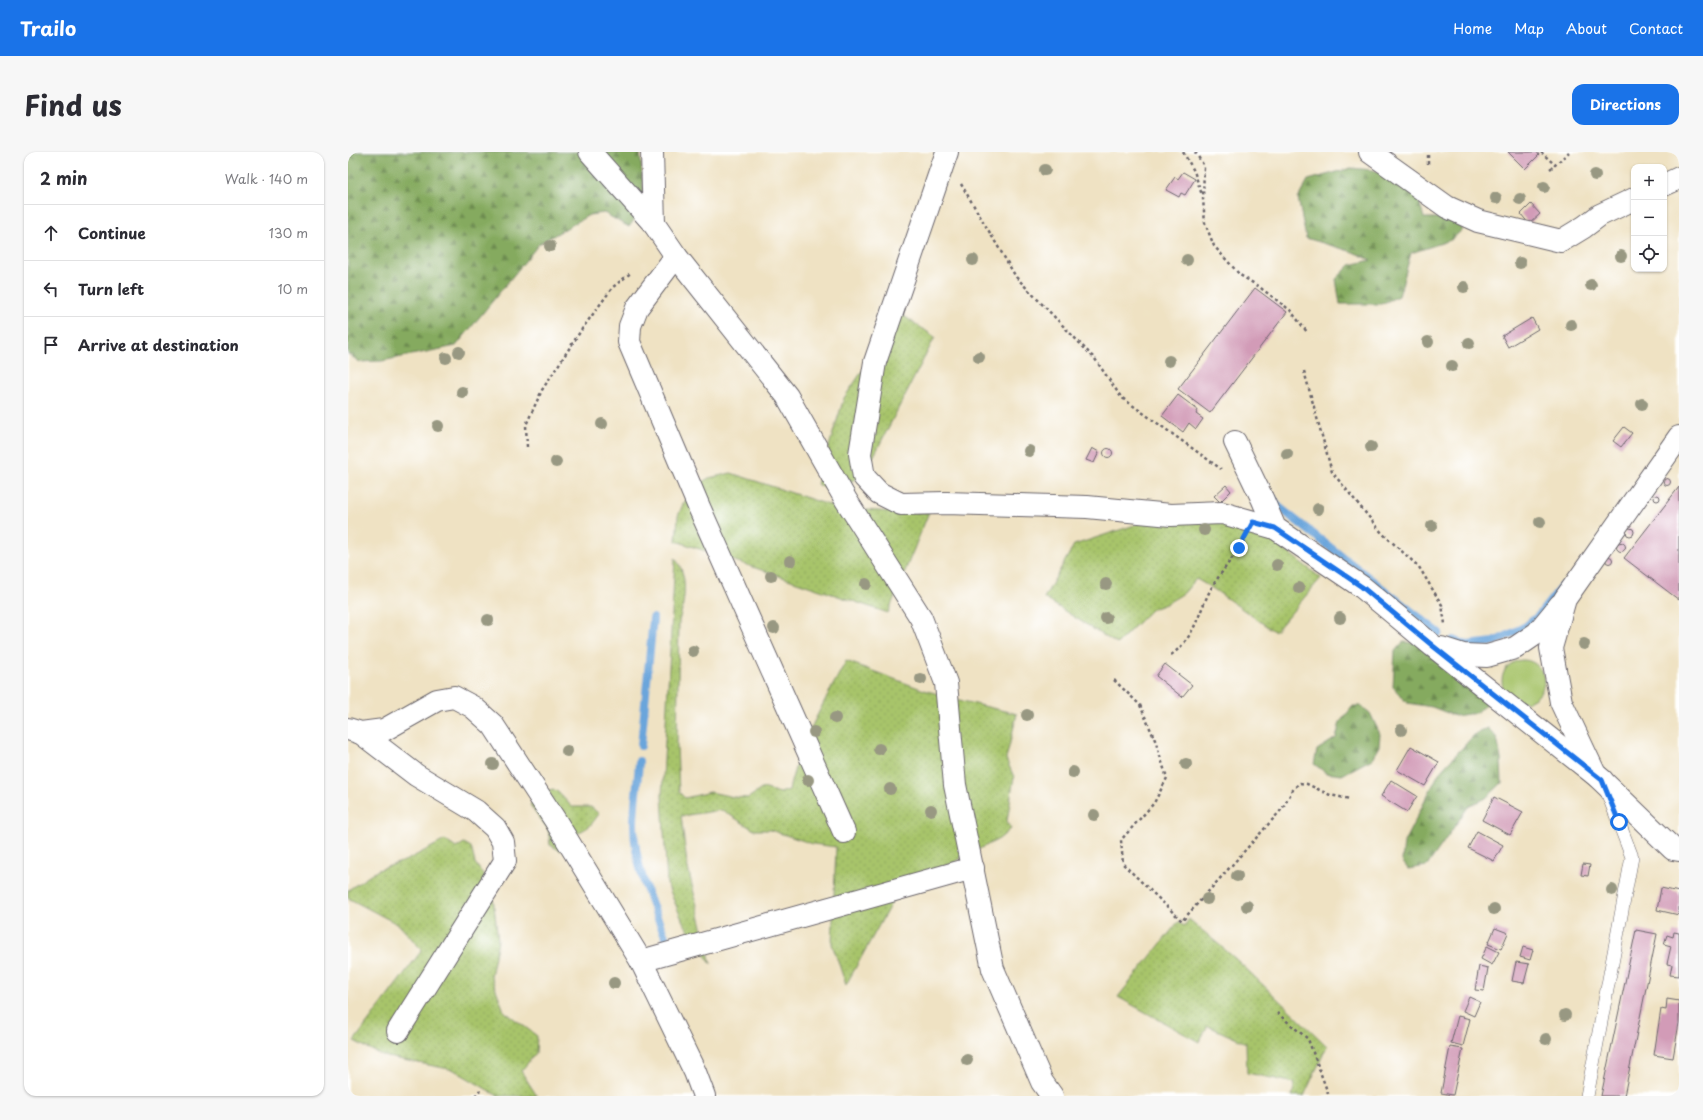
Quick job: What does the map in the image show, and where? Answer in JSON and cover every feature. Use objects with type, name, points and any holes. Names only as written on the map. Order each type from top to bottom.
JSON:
[{"type":"street","points":[[590,152],[654,224],[671,261],[787,396],[846,500],[921,618],[946,683],[955,785],[993,969],[1042,1082],[1052,1096]]},
{"type":"street","points":[[652,152],[654,224]]},
{"type":"street","points":[[947,152],[875,362],[860,454],[864,477],[879,493],[901,504],[946,503],[1087,507],[1171,514],[1222,513],[1275,528],[1362,587],[1441,648],[1602,780]]},
{"type":"street","points":[[1370,152],[1447,207],[1466,216],[1478,221],[1561,241],[1600,215],[1632,200]]},
{"type":"street","points":[[1667,184],[1679,178]]},
{"type":"street","points":[[671,261],[637,308],[630,326],[629,342],[699,507],[844,832]]},
{"type":"street","points":[[1441,648],[1463,655],[1487,656],[1515,648],[1537,633],[1565,599],[1679,437]]},
{"type":"street","points":[[1235,442],[1275,528]]},
{"type":"street","points":[[1565,599],[1551,648],[1561,702],[1595,774],[1673,849],[1679,850]]},
{"type":"street","points":[[354,731],[384,730],[437,700],[454,697],[473,707],[493,725],[555,820],[641,961],[695,1072],[704,1096]]},
{"type":"street","points":[[354,731],[416,775],[476,811],[495,828],[503,842],[505,861],[398,1031]]},
{"type":"street","points":[[641,961],[973,868]]},
{"type":"lane","points":[[1586,1096],[1632,857],[1602,780]]},
{"type":"path","points":[[1183,152],[1194,171],[1203,199]]},
{"type":"path","points":[[1195,152],[1204,166],[1203,199],[1205,223],[1214,246],[1240,275],[1258,286],[1290,310],[1307,332]]},
{"type":"path","points":[[1541,152],[1555,165]]},
{"type":"path","points":[[1550,169],[1569,152]]},
{"type":"path","points":[[960,177],[961,184],[1016,277],[1095,359],[1121,397],[1226,473]]},
{"type":"path","points":[[527,447],[526,425],[542,390],[582,329],[614,287],[637,268],[671,261]]},
{"type":"path","points":[[1304,371],[1332,472],[1382,533],[1419,567],[1442,605],[1441,648]]},
{"type":"path","points":[[1171,655],[1181,647],[1198,620],[1212,588],[1239,548],[1253,522]]},
{"type":"path","points":[[1114,680],[1140,706],[1155,740],[1167,778],[1154,803],[1121,840],[1123,864],[1182,922],[1282,809],[1294,788],[1300,783],[1307,784],[1330,795],[1350,798]]},
{"type":"path","points":[[1277,1013],[1308,1039],[1329,1096]]},
{"type":"path","points":[[475,1096],[480,1090]]},
{"type":"green space","points":[[348,152],[640,152],[645,205],[629,227],[604,213],[589,215],[539,244],[456,346],[382,361],[360,362],[348,354]]},
{"type":"green space","points":[[1351,168],[1373,170],[1414,184],[1424,218],[1451,218],[1463,229],[1451,240],[1411,253],[1399,296],[1381,304],[1340,304],[1336,279],[1350,265],[1371,260],[1353,252],[1306,238],[1298,198],[1308,180]]},
{"type":"green space","points":[[901,314],[935,337],[864,475],[832,490],[817,484],[844,398]]},
{"type":"green space","points":[[731,473],[838,508],[893,512],[929,512],[888,613],[676,541],[678,516],[683,504],[697,485],[709,478]]},
{"type":"green space","points":[[1226,516],[1259,530],[1321,578],[1275,632],[1212,588],[1196,579],[1184,593],[1166,604],[1152,609],[1117,644],[1044,598],[1074,545],[1147,521]]},
{"type":"green space","points":[[675,558],[684,580],[684,597],[679,621],[677,746],[679,792],[685,798],[710,792],[748,798],[763,788],[780,793],[789,790],[793,773],[806,740],[846,661],[924,690],[1017,714],[1006,759],[1014,777],[1007,821],[1011,829],[999,839],[898,891],[846,985],[832,944],[836,847],[813,844],[770,830],[754,830],[722,810],[681,816],[687,864],[711,964],[683,922],[667,884],[662,796]]},
{"type":"green space","points":[[1403,642],[1419,643],[1485,696],[1486,705],[1476,713],[1455,716],[1432,707],[1407,703],[1393,687],[1395,651]]},
{"type":"green space","points":[[1523,660],[1538,666],[1544,681],[1538,696],[1523,702],[1508,696],[1502,681],[1508,666]]},
{"type":"green space","points":[[1353,706],[1361,706],[1370,713],[1380,734],[1379,746],[1372,759],[1342,775],[1326,773],[1314,764],[1317,750],[1336,738],[1340,722]]},
{"type":"green space","points":[[1488,728],[1497,738],[1501,759],[1502,783],[1486,798],[1468,807],[1427,866],[1408,869],[1402,861],[1404,842],[1439,773],[1475,734]]},
{"type":"green space","points":[[553,789],[558,792],[572,807],[591,807],[599,814],[590,826],[566,840],[561,851],[550,845],[548,829],[530,805],[539,793]]},
{"type":"green space","points":[[445,840],[456,848],[464,843],[471,847],[475,863],[492,887],[498,941],[491,976],[504,1011],[537,1036],[536,1053],[521,1071],[537,1096],[498,1096],[454,1070],[383,1056],[354,1041],[422,950],[399,925],[348,898],[348,890],[378,870],[407,860]]},
{"type":"green space","points":[[1189,919],[1237,960],[1327,1046],[1304,1096],[1292,1096],[1295,1083],[1247,1073],[1246,1043],[1208,1026],[1199,1042],[1118,997],[1178,922],[1184,926]]},
{"type":"building","points":[[1508,152],[1537,152],[1539,155],[1525,169]]},
{"type":"building","points":[[1183,172],[1195,179],[1185,195],[1181,193],[1179,197],[1166,190],[1175,177],[1178,179]]},
{"type":"building","points":[[1531,204],[1540,214],[1529,224],[1521,214]]},
{"type":"building","points":[[1255,288],[1287,312],[1210,413],[1178,389]]},
{"type":"building","points":[[1532,318],[1538,329],[1508,347],[1502,336]]},
{"type":"building","points":[[1178,395],[1198,410],[1196,414],[1203,419],[1196,429],[1189,423],[1183,432],[1162,416]]},
{"type":"building","points":[[1624,427],[1632,433],[1621,447],[1613,441]]},
{"type":"building","points":[[1092,448],[1099,452],[1094,463],[1086,460]]},
{"type":"building","points":[[1106,449],[1110,449],[1112,453],[1110,457],[1106,457],[1104,455],[1104,451]]},
{"type":"building","points":[[1667,479],[1670,482],[1667,485],[1664,482]]},
{"type":"building","points":[[1226,485],[1231,491],[1220,502],[1214,496]]},
{"type":"building","points":[[1679,487],[1679,600],[1624,558]]},
{"type":"building","points":[[1657,495],[1660,498],[1657,501],[1654,498]]},
{"type":"building","points":[[1628,528],[1632,528],[1634,532],[1632,536],[1628,536],[1626,534],[1626,530]]},
{"type":"building","points":[[1621,542],[1626,547],[1621,552],[1616,547]]},
{"type":"building","points":[[1609,556],[1612,557],[1612,563],[1609,564],[1606,563],[1605,560],[1606,557]]},
{"type":"building","points":[[1165,664],[1192,685],[1182,697],[1156,676]]},
{"type":"building","points":[[1411,746],[1439,762],[1425,786],[1397,770]]},
{"type":"building","points":[[1391,780],[1417,796],[1407,812],[1381,796]]},
{"type":"building","points":[[1494,797],[1523,812],[1510,835],[1482,820]]},
{"type":"building","points":[[1477,831],[1503,845],[1494,861],[1468,848]]},
{"type":"building","points":[[1583,864],[1590,865],[1588,876],[1581,875]]},
{"type":"building","points":[[1661,888],[1679,892],[1679,915],[1657,910]]},
{"type":"building","points":[[1495,928],[1508,933],[1501,949],[1488,944]]},
{"type":"building","points":[[1636,930],[1657,934],[1624,1096],[1601,1096]]},
{"type":"building","points":[[1674,932],[1679,933],[1679,976],[1670,975],[1672,965],[1667,964],[1671,946],[1664,944],[1667,935],[1673,937]]},
{"type":"building","points":[[1487,946],[1499,952],[1492,965],[1481,959]]},
{"type":"building","points":[[1523,947],[1533,950],[1530,960],[1520,957]]},
{"type":"building","points":[[1516,962],[1529,964],[1524,983],[1512,981]]},
{"type":"building","points":[[1479,966],[1488,968],[1484,991],[1475,990]]},
{"type":"building","points":[[1469,997],[1480,1002],[1474,1016],[1463,1011]]},
{"type":"building","points":[[1667,999],[1679,1001],[1679,1023],[1673,1058],[1654,1055],[1661,1009],[1666,1010]]},
{"type":"building","points":[[1458,1016],[1470,1019],[1463,1046],[1451,1043]]},
{"type":"building","points":[[1450,1047],[1463,1049],[1453,1095],[1441,1093]]},
{"type":"waterway","points":[[1270,495],[1279,507],[1439,633]]},
{"type":"waterway","points":[[1453,640],[1467,645],[1494,642],[1526,626],[1539,615],[1562,586]]},
{"type":"waterway","points":[[641,746],[653,618]]},
{"type":"waterway","points":[[639,761],[634,817],[637,853],[644,882],[665,936]]},
{"type":"route","points":[[1239,548],[1253,522],[1275,528],[1362,587],[1433,646],[1602,780],[1619,822]]}]
